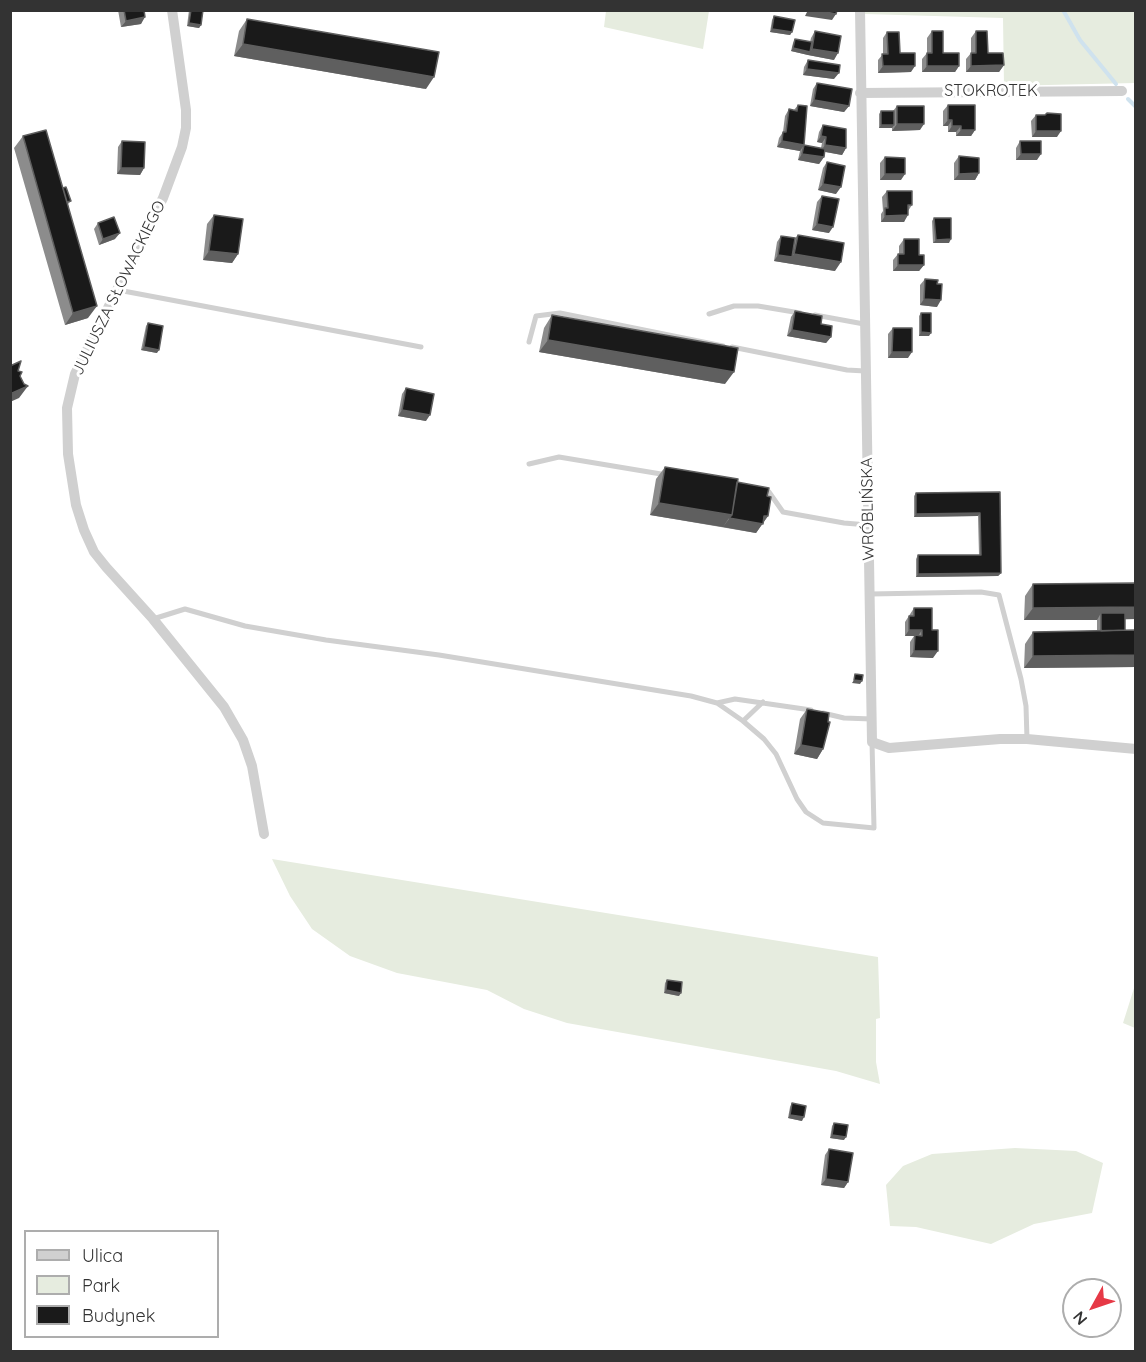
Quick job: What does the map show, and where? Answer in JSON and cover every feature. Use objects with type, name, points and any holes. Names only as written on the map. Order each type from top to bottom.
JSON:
[{"type":"street","name":"JULIUSZA SŁOWACKIEGO","points":[[172,10],[186,110],[186,128],[182,147],[163,198],[75,374],[67,408],[68,454],[75,505],[94,552],[153,619],[224,707],[243,740],[252,766],[264,834]]},
{"type":"street","name":"WRÓBLIŃSKA","points":[[860,10],[872,742]]},
{"type":"street","name":"STOKROTEK","points":[[860,93],[1122,91]]},
{"type":"street","points":[[872,742],[889,748],[1000,739],[1028,739],[1136,749]]},
{"type":"lane","points":[[118,290],[421,347]]},
{"type":"lane","points":[[709,314],[734,306],[758,306],[864,324]]},
{"type":"lane","points":[[530,342],[536,316],[560,313],[828,366],[865,371]]},
{"type":"lane","points":[[529,464],[559,457],[676,477]]},
{"type":"lane","points":[[758,490],[769,492],[783,513],[844,524],[868,525]]},
{"type":"lane","points":[[870,594],[981,592],[999,595],[1021,679],[1026,706],[1028,739]]},
{"type":"lane","points":[[153,619],[185,609],[245,626],[692,696],[717,703],[764,739],[776,754],[797,799],[806,812],[823,823],[874,828],[872,742]]},
{"type":"lane","points":[[717,703],[735,699],[763,702],[844,718],[872,719]]},
{"type":"lane","points":[[743,721],[763,702]]},
{"type":"green space","points":[[606,11],[709,11],[703,49],[604,27]]},
{"type":"green space","points":[[865,11],[1135,11],[1135,83],[1004,86],[1003,18],[865,14]]},
{"type":"green space","points":[[272,859],[878,957],[880,1018],[876,1019],[876,1062],[880,1084],[836,1071],[567,1023],[524,1009],[487,990],[397,973],[350,956],[312,929],[290,896]]},
{"type":"green space","points":[[1135,985],[1135,1028],[1123,1023]]},
{"type":"green space","points":[[1015,1148],[1076,1151],[1103,1163],[1092,1213],[1034,1224],[991,1244],[916,1227],[890,1226],[886,1185],[903,1166],[932,1154]]},
{"type":"building","points":[[124,10],[144,10],[145,17],[126,21]]},
{"type":"building","points":[[191,10],[203,10],[201,25],[189,23]]},
{"type":"building","points":[[816,10],[837,10],[836,14]]},
{"type":"building","points":[[774,16],[795,20],[792,32],[772,29]]},
{"type":"building","points":[[247,19],[439,52],[434,77],[243,44]]},
{"type":"building","points":[[815,31],[841,36],[838,53],[812,49]]},
{"type":"building","points":[[932,31],[943,31],[943,53],[959,53],[959,66],[927,66],[927,53],[932,53]]},
{"type":"building","points":[[976,31],[987,31],[988,53],[1003,53],[1004,65],[971,66],[971,53],[976,53]]},
{"type":"building","points":[[887,32],[899,32],[900,53],[915,53],[915,66],[883,66],[882,54],[888,54]]},
{"type":"building","points":[[795,39],[812,42],[810,52],[793,48]]},
{"type":"building","points":[[808,60],[840,65],[839,73],[807,69]]},
{"type":"building","points":[[817,83],[852,89],[849,106],[814,100]]},
{"type":"building","points":[[798,105],[807,106],[804,145],[782,141],[783,132],[786,132],[789,109],[797,111]]},
{"type":"building","points":[[948,105],[975,105],[975,130],[961,130],[961,126],[952,126],[952,120],[948,120]]},
{"type":"building","points":[[897,106],[924,106],[924,124],[897,124]]},
{"type":"building","points":[[881,111],[894,111],[894,125],[881,125]]},
{"type":"building","points":[[1061,114],[1061,131],[1036,131],[1036,115]]},
{"type":"building","points":[[823,125],[846,129],[846,148],[825,145],[826,137],[821,136]]},
{"type":"building","points":[[46,130],[97,306],[73,313],[23,136]]},
{"type":"building","points":[[122,141],[145,142],[144,168],[121,168]]},
{"type":"building","points":[[1020,141],[1041,141],[1041,154],[1021,154]]},
{"type":"building","points":[[804,145],[825,149],[824,157],[802,154]]},
{"type":"building","points":[[959,156],[979,158],[979,173],[959,174]]},
{"type":"building","points":[[885,157],[905,158],[905,174],[885,174]]},
{"type":"building","points":[[827,162],[845,166],[841,187],[823,184]]},
{"type":"building","points":[[66,187],[71,201],[67,202],[63,188]]},
{"type":"building","points":[[887,191],[912,191],[912,205],[908,205],[908,215],[885,216],[885,208],[888,208]]},
{"type":"building","points":[[822,196],[839,199],[833,227],[817,224]]},
{"type":"building","points":[[214,215],[243,219],[238,254],[209,251]]},
{"type":"building","points":[[114,217],[120,233],[103,239],[98,223]]},
{"type":"building","points":[[934,218],[951,218],[951,239],[936,240]]},
{"type":"building","points":[[798,235],[844,243],[841,262],[794,254]]},
{"type":"building","points":[[781,236],[795,238],[792,257],[778,255]]},
{"type":"building","points":[[904,239],[919,239],[919,255],[924,255],[924,265],[898,265],[898,254],[904,254]]},
{"type":"building","points":[[925,279],[938,280],[937,284],[942,284],[941,300],[924,299]]},
{"type":"building","points":[[795,311],[822,316],[821,324],[832,326],[831,337],[792,330]]},
{"type":"building","points":[[921,313],[931,313],[931,333],[921,332]]},
{"type":"building","points":[[552,315],[738,348],[734,372],[548,340]]},
{"type":"building","points":[[148,323],[163,326],[159,350],[144,347]]},
{"type":"building","points":[[893,328],[912,328],[912,352],[892,352]]},
{"type":"building","points":[[21,361],[18,371],[22,372],[20,376],[24,384],[28,386],[10,394],[10,366]]},
{"type":"building","points":[[406,388],[434,394],[430,415],[402,410]]},
{"type":"building","points":[[665,467],[738,479],[732,515],[659,503]]},
{"type":"building","points":[[737,482],[769,488],[767,496],[771,497],[768,516],[764,516],[763,524],[729,518],[732,515]]},
{"type":"building","points":[[1000,492],[1001,573],[918,574],[918,555],[981,555],[980,513],[916,514],[916,493]]},
{"type":"building","points":[[1136,583],[1136,607],[1033,608],[1033,584]]},
{"type":"building","points":[[914,608],[932,608],[932,630],[938,630],[938,651],[914,651],[915,635],[922,636],[922,630],[909,630],[909,616],[914,616]]},
{"type":"building","points":[[1101,613],[1125,613],[1125,630],[1101,631]]},
{"type":"building","points":[[1136,630],[1136,655],[1033,656],[1033,632]]},
{"type":"building","points":[[855,674],[863,675],[862,681],[854,680]]},
{"type":"building","points":[[807,709],[829,713],[828,722],[830,722],[823,749],[801,745]]},
{"type":"building","points":[[667,980],[682,982],[681,993],[666,990]]},
{"type":"building","points":[[792,1103],[806,1106],[804,1117],[790,1115]]},
{"type":"building","points":[[834,1123],[848,1125],[846,1137],[832,1135]]},
{"type":"building","points":[[829,1149],[853,1153],[848,1182],[826,1179]]},
{"type":"waterway","points":[[1063,10],[1080,40],[1116,84]]},
{"type":"waterway","points":[[1128,99],[1136,107]]}]
